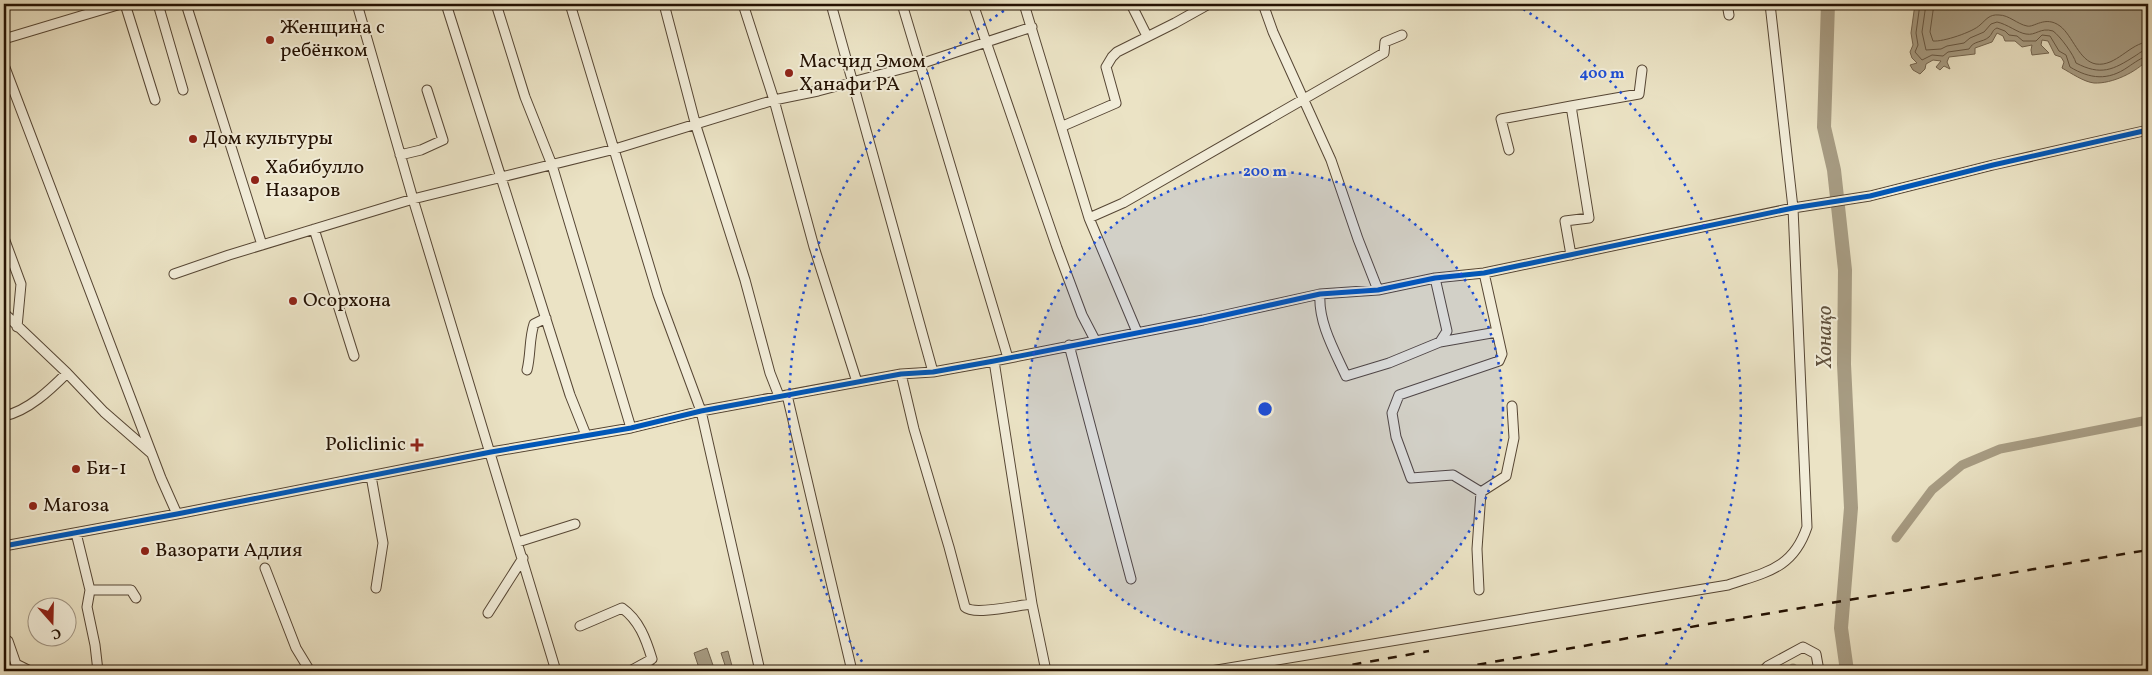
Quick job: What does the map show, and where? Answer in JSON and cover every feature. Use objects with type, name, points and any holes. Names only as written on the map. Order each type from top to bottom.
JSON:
[{"type":"street","points":[[4,39],[121,4]]},
{"type":"street","points":[[126,4],[155,100]]},
{"type":"street","points":[[158,4],[183,90]]},
{"type":"street","points":[[186,4],[262,245]]},
{"type":"street","points":[[357,4],[413,199],[556,671]]},
{"type":"street","points":[[446,4],[570,395],[586,435]]},
{"type":"street","points":[[496,4],[525,97],[552,165],[631,428]]},
{"type":"street","points":[[570,4],[658,295],[701,411],[760,671]]},
{"type":"street","points":[[664,4],[696,126],[745,280],[770,373],[783,396],[852,671]]},
{"type":"street","points":[[743,4],[774,100],[814,247],[857,382]]},
{"type":"street","points":[[831,4],[933,372]]},
{"type":"street","points":[[902,4],[1008,358]]},
{"type":"street","points":[[973,4],[1057,248],[1082,315],[1095,340]]},
{"type":"street","points":[[1024,4],[1063,126],[1089,218],[1137,332]]},
{"type":"street","points":[[1131,4],[1147,36]]},
{"type":"street","points":[[1063,126],[1116,102],[1107,74],[1107,63],[1117,52],[1210,4]]},
{"type":"street","points":[[1263,4],[1332,160],[1358,239],[1378,290]]},
{"type":"street","points":[[1727,4],[1729,15]]},
{"type":"street","points":[[1210,671],[1728,585],[1779,568],[1802,543],[1807,527],[1793,208],[1770,4]]},
{"type":"street","points":[[174,274],[413,199],[615,149],[696,126],[774,100],[854,82],[920,64],[1032,28]]},
{"type":"street","points":[[1089,218],[1123,203],[1304,100],[1384,53],[1385,42],[1402,35]]},
{"type":"street","points":[[4,65],[177,514]]},
{"type":"street","points":[[1509,150],[1501,119],[1639,94],[1642,70]]},
{"type":"street","points":[[400,155],[421,150],[443,140],[427,90]]},
{"type":"street","points":[[1571,106],[1589,218],[1565,222],[1571,255]]},
{"type":"street","points":[[4,546],[491,452],[631,428],[701,411],[901,374],[933,372],[994,361],[1320,294],[1378,290],[1435,278],[1484,272],[1793,208],[1870,196],[1993,165],[2148,130]]},
{"type":"street","points":[[314,229],[354,356]]},
{"type":"street","points":[[4,238],[21,284],[17,327]]},
{"type":"street","points":[[1482,492],[1453,475],[1411,478],[1396,437],[1392,413],[1399,395],[1499,361],[1502,354],[1484,272]]},
{"type":"street","points":[[1435,278],[1447,331],[1440,342]]},
{"type":"street","points":[[1320,294],[1319,308],[1331,343],[1346,376],[1389,363],[1440,342],[1497,332]]},
{"type":"street","points":[[4,313],[67,373],[104,412],[153,455]]},
{"type":"street","points":[[528,370],[531,355],[530,337],[534,324],[546,318]]},
{"type":"street","points":[[1069,345],[1131,578]]},
{"type":"street","points":[[994,361],[1032,604],[1046,671]]},
{"type":"street","points":[[4,416],[19,413],[67,373]]},
{"type":"street","points":[[901,374],[914,429],[947,538],[965,607],[970,611],[982,611],[1032,604]]},
{"type":"street","points":[[1482,492],[1506,476],[1514,438],[1512,406]]},
{"type":"street","points":[[371,476],[383,543],[376,588]]},
{"type":"street","points":[[1479,590],[1476,549],[1482,492]]},
{"type":"street","points":[[518,542],[575,524]]},
{"type":"street","points":[[76,533],[90,590],[87,607],[98,671]]},
{"type":"street","points":[[488,613],[523,558]]},
{"type":"street","points":[[265,568],[296,648],[310,671]]},
{"type":"street","points":[[90,590],[131,590],[136,598]]},
{"type":"street","points":[[580,626],[622,608],[630,613],[644,633],[652,659],[630,671]]},
{"type":"street","points":[[4,639],[8,641],[16,664],[30,671]]},
{"type":"street","points":[[1763,671],[1768,666],[1803,647],[1816,654],[1819,670]]},
{"type":"street","points":[[645,671],[652,669],[654,671]]},
{"type":"water","points":[[1915,4],[2148,4],[2148,59],[2124,76],[2108,82],[2094,83],[2062,68],[2064,62],[2061,57],[2055,55],[2048,41],[2042,40],[2041,45],[2049,53],[2032,55],[2032,45],[2022,47],[2015,41],[2005,41],[2003,36],[1997,33],[1992,42],[1975,48],[1975,54],[1949,57],[1947,62],[1950,69],[1944,66],[1940,70],[1936,67],[1941,61],[1933,60],[1926,64],[1925,69],[1920,74],[1913,70],[1910,65],[1917,63],[1912,58],[1910,52],[1913,45],[1911,33]]},
{"type":"water","points":[[707,648],[715,671],[700,671],[694,653]]},
{"type":"water","points":[[728,651],[732,666],[726,668],[721,653]]},
{"type":"waterway","name":"Хонақо","points":[[1828,4],[1824,127],[1834,170],[1845,270],[1844,364],[1851,508],[1841,628],[1847,671]]},
{"type":"waterway","points":[[1896,538],[1932,490],[1962,465],[2000,449],[2148,420]]},
{"type":"waterway","points":[[1790,671],[1793,668]]},
{"type":"railway","points":[[1442,671],[1753,616],[2148,550]]},
{"type":"railway","points":[[1317,671],[1429,651]]},
{"type":"cycle path","points":[[4,546],[491,452],[631,428],[701,411],[901,374],[933,372],[994,361],[1203,320],[1320,294],[1378,290],[1435,278],[1484,273],[1793,208],[1870,196],[1993,165],[2148,130]]},
{"type":"place","name":"Женщина с ребёнком","points":[[270,40]]},
{"type":"place","name":"Масҷид Эмом Ҳанафи РА","points":[[789,73]]},
{"type":"place","name":"Дом культуры","points":[[193,139]]},
{"type":"place","name":"Хабибулло Назаров","points":[[255,180]]},
{"type":"place","name":"Осорхона","points":[[293,301]]},
{"type":"place","name":"Policlinic","points":[[417,445]]},
{"type":"place","name":"Би-1","points":[[76,469]]},
{"type":"place","name":"Магоза","points":[[33,506]]},
{"type":"place","name":"Вазорати Адлия","points":[[145,551]]}]
